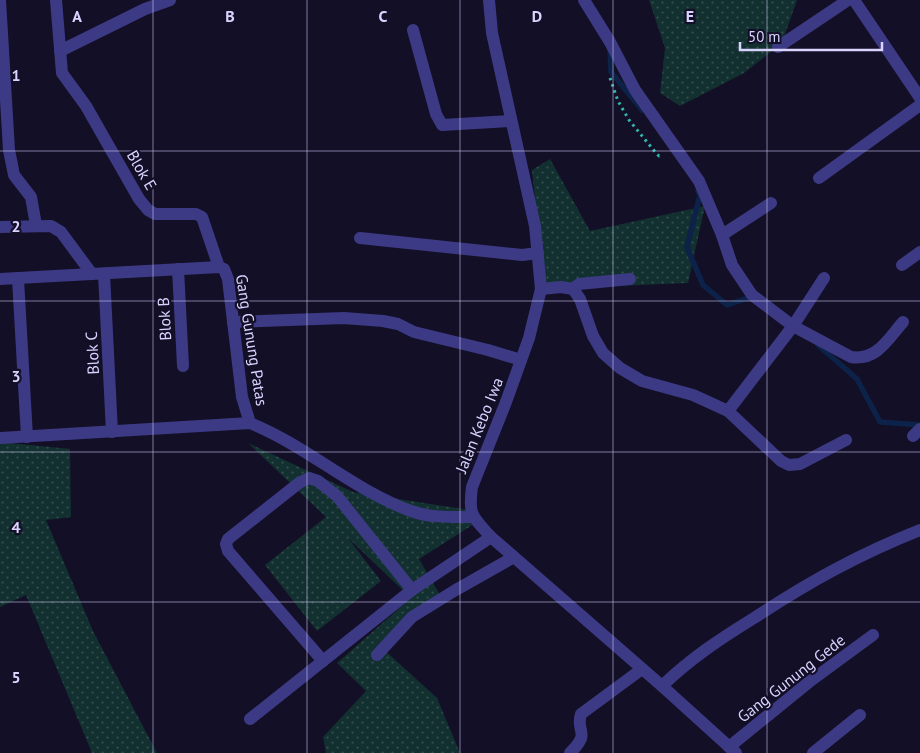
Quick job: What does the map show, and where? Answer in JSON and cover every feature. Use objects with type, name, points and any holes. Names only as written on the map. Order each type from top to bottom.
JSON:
[{"type":"street","points":[[0,0],[9,150],[14,175],[31,197],[36,226]]},
{"type":"street","name":"Blok E","points":[[56,0],[62,73],[86,106],[139,199],[148,210],[155,214],[196,214],[202,217],[219,267]]},
{"type":"street","points":[[60,50],[145,9],[170,0]]},
{"type":"street","name":"Jalan Kebo Iwa","points":[[472,517],[470,498],[472,487],[530,338],[541,289],[535,226],[492,33],[489,0]]},
{"type":"street","points":[[584,0],[610,42],[635,90],[699,181],[722,235],[732,265],[752,295],[793,326],[851,357],[866,357],[875,353],[903,322]]},
{"type":"street","points":[[778,47],[848,0]]},
{"type":"street","points":[[854,0],[920,98]]},
{"type":"street","points":[[413,30],[436,114],[442,125],[511,121]]},
{"type":"street","points":[[819,178],[920,104]]},
{"type":"street","points":[[722,235],[771,202]]},
{"type":"street","points":[[0,226],[51,226],[61,232],[98,274]]},
{"type":"street","points":[[360,238],[522,255],[538,253]]},
{"type":"street","points":[[902,265],[920,252]]},
{"type":"street","name":"Gang Gunung Patas","points":[[0,279],[219,267],[224,269],[227,274],[242,397],[250,423],[270,431],[338,474],[412,511],[453,517],[472,517]]},
{"type":"street","name":"Blok B","points":[[178,270],[182,366]]},
{"type":"street","name":"Blok C","points":[[98,274],[112,432]]},
{"type":"street","points":[[18,278],[28,437]]},
{"type":"street","points":[[573,289],[579,284],[630,278]]},
{"type":"street","points":[[728,411],[793,326],[824,278]]},
{"type":"street","points":[[541,289],[561,287],[573,289],[580,299],[593,336],[603,353],[620,368],[642,381],[693,395],[728,411],[781,461],[789,465],[800,464],[846,440]]},
{"type":"street","points":[[233,322],[344,318],[383,321],[398,324],[414,332],[521,360]]},
{"type":"street","points":[[0,438],[250,423]]},
{"type":"street","points":[[323,661],[228,551],[226,544],[228,539],[299,483],[309,478],[318,482],[337,496],[412,590]]},
{"type":"street","points":[[472,517],[491,537],[662,686],[732,750]]},
{"type":"street","points":[[662,686],[679,670],[718,640],[800,588],[855,558],[920,530]]},
{"type":"street","points":[[250,719],[412,590],[491,537]]},
{"type":"street","points":[[377,656],[412,617],[514,556]]},
{"type":"street","name":"Gang Gunung Gede","points":[[732,750],[809,682],[873,635]]},
{"type":"street","points":[[570,753],[581,741],[581,714],[642,669]]},
{"type":"street","points":[[813,753],[860,715]]},
{"type":"green space","points":[[649,0],[797,0],[782,43],[744,73],[680,106],[660,93],[665,48]]},
{"type":"green space","points":[[550,159],[590,231],[705,206],[688,283],[544,289],[532,170]]},
{"type":"green space","points":[[0,442],[70,449],[71,517],[46,520],[93,631],[157,753],[92,753],[26,595],[0,607]]},
{"type":"green space","points":[[248,443],[353,492],[476,511],[474,524],[419,559],[443,600],[380,646],[437,698],[460,753],[326,753],[323,737],[366,691],[337,663],[411,598],[348,538],[381,581],[317,631],[265,565],[326,517]]},
{"type":"waterway","points":[[610,48],[611,72],[642,110]]},
{"type":"waterway","points":[[698,191],[700,195],[687,247],[703,285],[727,305],[753,298]]},
{"type":"waterway","points":[[818,345],[857,379],[880,422],[920,425]]}]
